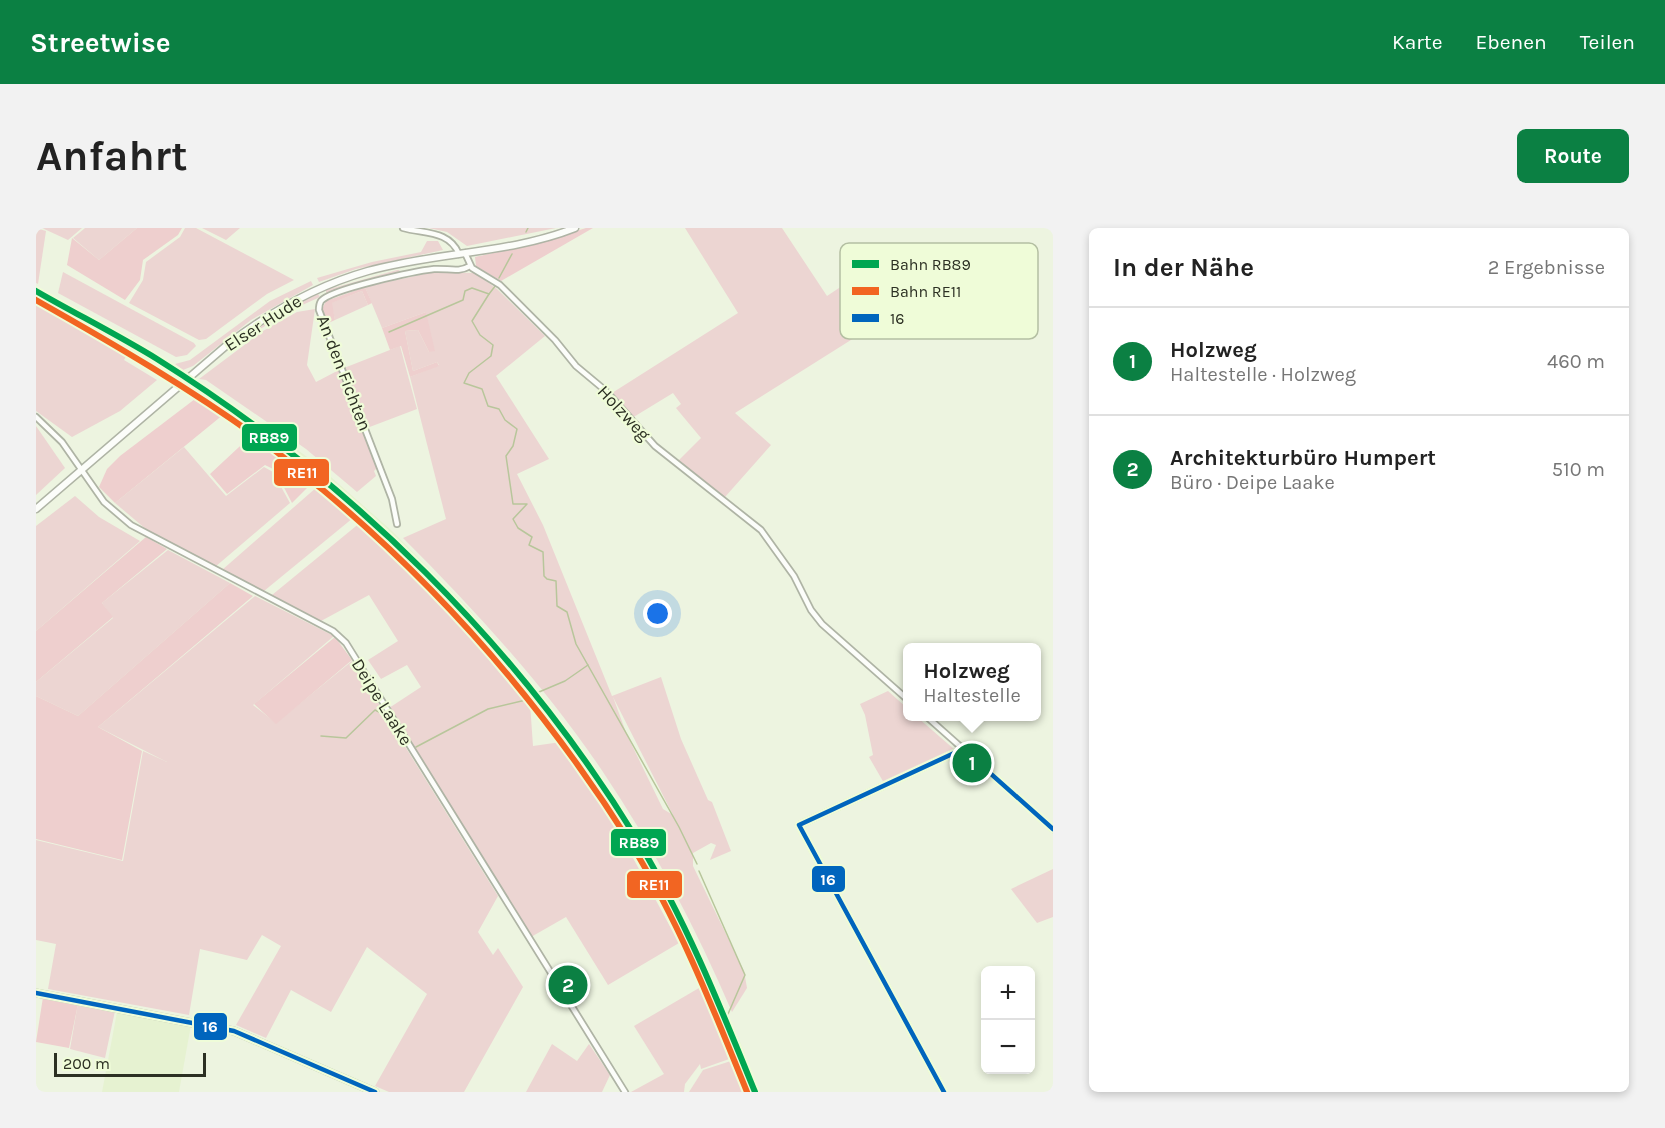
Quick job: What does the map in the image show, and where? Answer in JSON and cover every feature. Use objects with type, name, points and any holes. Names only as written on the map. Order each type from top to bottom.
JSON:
[{"type":"street","points":[[403,228],[444,236],[462,254],[470,266]]},
{"type":"street","name":"Elser Hude","points":[[36,509],[197,370],[255,324],[316,290],[369,271],[538,240],[575,228]]},
{"type":"street","name":"An den Fichten","points":[[397,524],[393,498],[319,310],[320,303],[324,299],[350,289],[394,276],[434,269],[460,271],[470,266]]},
{"type":"street","name":"Holzweg","points":[[470,266],[500,285],[555,340],[576,366],[606,391],[655,446],[761,530],[794,576],[811,610],[822,624],[903,696]]},
{"type":"street","name":"Deipe Laake","points":[[36,417],[62,442],[104,502],[131,525],[333,631],[346,643],[625,1092]]},
{"type":"street","points":[[931,721],[1053,829]]},
{"type":"street","points":[[944,1092],[800,825],[963,749]]},
{"type":"street","points":[[36,993],[234,1031],[375,1092]]},
{"type":"shaded area","points":[[36,228],[46,231],[38,284],[36,283]]},
{"type":"shaded area","points":[[42,228],[82,228],[68,240]]},
{"type":"shaded area","points":[[85,228],[137,228],[99,260],[73,238]]},
{"type":"shaded area","points":[[137,228],[182,228],[178,235],[143,260],[140,280],[125,300],[67,265],[72,238],[99,260]]},
{"type":"shaded area","points":[[185,228],[196,228],[294,280],[267,294],[206,339],[199,340],[129,303],[143,280],[146,262],[180,237]]},
{"type":"shaded area","points":[[202,228],[240,228],[226,240]]},
{"type":"shaded area","points":[[429,228],[556,228],[467,246],[447,232]]},
{"type":"shaded area","points":[[586,228],[593,228],[501,281],[476,266],[475,257],[538,243]]},
{"type":"shaded area","points":[[685,228],[782,228],[827,296],[840,287],[840,339],[853,339],[735,413],[771,445],[725,497],[678,461],[701,438],[676,408],[681,404],[673,393],[632,418],[612,393],[738,313]]},
{"type":"shaded area","points":[[427,241],[438,241],[443,250],[356,269],[319,282],[317,278],[372,262],[421,252]]},
{"type":"shaded area","points":[[400,270],[326,293],[326,290]]},
{"type":"shaded area","points":[[63,272],[196,346],[187,355],[176,357],[58,293]]},
{"type":"shaded area","points":[[433,272],[475,273],[497,289],[545,336],[496,376],[549,459],[517,474],[543,525],[612,696],[661,677],[681,739],[708,800],[712,802],[731,851],[710,860],[716,845],[711,843],[693,853],[693,866],[744,971],[747,988],[732,1012],[673,889],[640,830],[581,740],[509,650],[403,538],[446,519],[410,377],[439,365],[437,362],[413,371],[405,331],[418,330],[429,352],[426,312],[382,328],[365,287]],"holes":[[[613,697],[673,815],[663,809],[627,735]]]},
{"type":"shaded area","points":[[311,281],[313,285],[251,320],[193,366],[183,370],[175,364],[190,360],[270,301]]},
{"type":"shaded area","points":[[36,287],[132,338],[261,423],[314,462],[392,531],[469,609],[565,727],[638,837],[688,926],[744,1051],[758,1092],[748,1092],[725,1031],[692,961],[662,901],[604,802],[539,710],[484,642],[399,553],[293,461],[219,406],[130,350],[36,298]]},
{"type":"shaded area","points":[[365,287],[372,303],[368,305],[362,291],[332,303],[335,320],[326,324],[321,311],[326,301]]},
{"type":"shaded area","points":[[362,291],[368,305],[335,320],[331,303]]},
{"type":"shaded area","points":[[318,294],[320,297],[287,312],[235,345],[278,314]]},
{"type":"shaded area","points":[[36,299],[129,351],[124,360],[157,380],[120,411],[72,437],[36,411]]},
{"type":"shaded area","points":[[315,309],[307,365],[316,382],[339,370],[378,467],[374,471],[376,476],[357,492],[306,449],[206,380],[199,379],[263,331],[297,312]]},
{"type":"shaded area","points":[[426,312],[435,351],[429,352],[418,330],[405,331],[413,371],[437,362],[439,366],[410,377],[401,346],[390,350],[382,328]]},
{"type":"shaded area","points":[[400,346],[417,409],[367,428],[344,368]]},
{"type":"shaded area","points":[[203,398],[224,414],[115,503],[99,487],[107,469],[120,456],[195,399]]},
{"type":"shaded area","points":[[36,426],[65,468],[36,495]]},
{"type":"shaded area","points":[[253,434],[314,481],[292,503],[275,470],[265,465],[227,494],[210,474]]},
{"type":"shaded area","points":[[184,447],[226,496],[264,467],[273,472],[290,503],[215,567],[147,530],[115,503]]},
{"type":"shaded area","points":[[317,487],[353,518],[264,591],[222,570]]},
{"type":"shaded area","points":[[75,496],[99,517],[140,541],[36,631],[36,526]]},
{"type":"shaded area","points":[[361,522],[398,555],[465,623],[530,703],[533,746],[561,742],[620,834],[679,943],[608,985],[566,917],[531,937],[389,708],[421,687],[407,665],[381,679],[368,660],[398,641],[369,595],[321,621],[272,595]]},
{"type":"shaded area","points":[[146,537],[167,549],[102,603],[113,617],[36,682],[36,631]]},
{"type":"shaded area","points":[[168,550],[230,583],[78,716],[36,696],[36,682],[113,618],[102,603]]},
{"type":"shaded area","points":[[230,583],[253,596],[98,727],[142,751],[122,860],[36,839],[36,696],[78,716]]},
{"type":"shaded area","points":[[255,596],[334,636],[253,705],[276,723],[352,661],[498,896],[478,932],[493,955],[498,948],[523,987],[464,1092],[389,1092],[375,1086],[427,994],[367,947],[331,1012],[291,990],[266,1038],[236,1025],[281,946],[262,935],[247,960],[200,949],[189,1015],[48,989],[56,944],[36,940],[36,840],[123,861],[143,751],[167,762],[98,727]]},
{"type":"shaded area","points":[[335,637],[352,660],[276,724],[254,704]]},
{"type":"shaded area","points":[[888,691],[903,704],[903,721],[922,721],[955,750],[884,783],[869,757],[873,755],[865,715],[860,704]]},
{"type":"shaded area","points":[[1053,869],[1053,917],[1037,923],[1011,889]]},
{"type":"shaded area","points":[[699,988],[703,996],[706,994],[718,1018],[716,1020],[732,1058],[701,1069],[700,1064],[685,1084],[684,1092],[631,1092],[664,1074],[634,1026]]},
{"type":"shaded area","points":[[43,997],[78,1004],[69,1048],[36,1042]]},
{"type":"shaded area","points":[[78,1003],[115,1011],[105,1058],[70,1049]]},
{"type":"shaded area","points":[[117,1012],[191,1025],[179,1092],[102,1092]]},
{"type":"shaded area","points":[[552,1044],[577,1061],[589,1044],[610,1075],[602,1092],[526,1092]]},
{"type":"shaded area","points":[[734,1060],[744,1092],[689,1092],[703,1070]]},
{"type":"waterway","points":[[526,232],[528,228]]},
{"type":"waterway","points":[[499,278],[512,254]]},
{"type":"waterway","points":[[389,332],[463,300],[465,291],[472,288],[489,294],[496,285]]},
{"type":"waterway","points":[[489,294],[472,321],[480,335],[493,345],[491,356],[469,373],[464,383],[482,389],[488,406],[499,409],[505,420],[517,429],[513,446],[506,456],[513,504],[527,504],[513,519],[518,528],[532,537],[529,545],[543,552],[544,576],[556,581],[557,606],[567,612],[576,644],[679,827],[697,864]]},
{"type":"waterway","points":[[539,692],[565,681],[588,665]]},
{"type":"waterway","points":[[416,747],[488,709],[530,699]]},
{"type":"waterway","points":[[321,736],[346,738],[375,710],[389,717],[410,750]]},
{"type":"waterway","points":[[699,871],[745,975],[728,1014]]},
{"type":"waterway","points":[[720,1018],[747,1092]]},
{"type":"rail line","name":"RB89","points":[[36,291],[157,359],[228,406],[297,458],[363,513],[425,572],[484,635],[540,700],[591,769],[638,841],[687,933],[755,1092]]},
{"type":"rail line","name":"RE11","points":[[36,300],[180,385],[271,448],[368,529],[410,569],[491,655],[564,747],[631,844],[680,935],[747,1092]]},
{"type":"transit line","name":"16","points":[[963,749],[1053,829]]},
{"type":"transit line","name":"16","points":[[944,1092],[799,825],[963,749]]},
{"type":"transit line","name":"16","points":[[36,993],[234,1031],[375,1092]]},
{"type":"place","name":"Holzweg","points":[[972,763]]},
{"type":"place","name":"Architekturbüro Humpert","points":[[568,985]]}]
